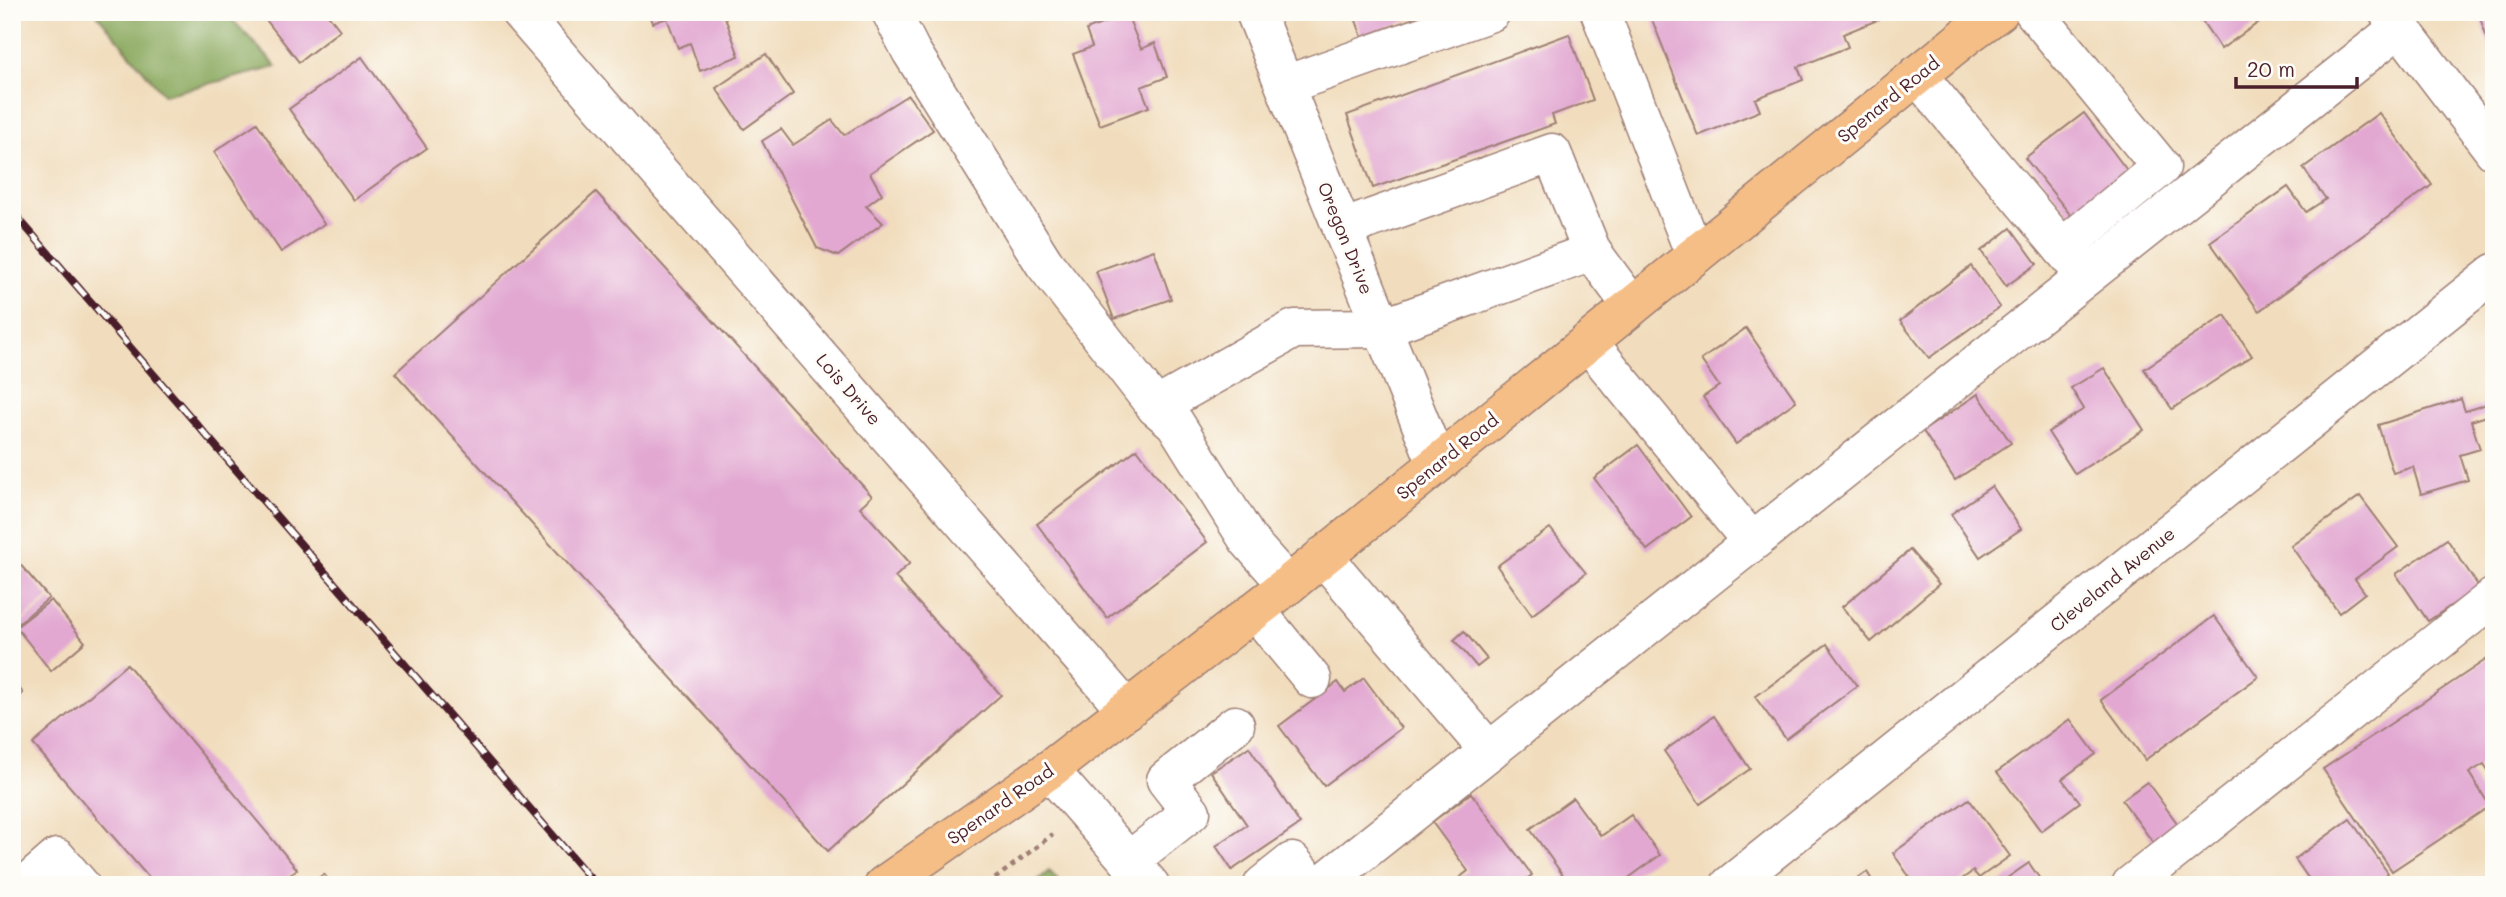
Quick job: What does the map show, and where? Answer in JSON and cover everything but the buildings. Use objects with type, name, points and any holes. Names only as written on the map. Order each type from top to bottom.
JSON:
[{"type":"main road","name":"Spenard Road","points":[[884,885],[1049,770],[1256,611],[1917,75],[1961,24],[1999,12]]},
{"type":"street","name":"Lois Drive","points":[[520,12],[571,67],[1128,710]]},
{"type":"street","name":"Lois Drive","points":[[552,12],[571,67]]},
{"type":"street","points":[[891,12],[911,51],[1044,263],[1156,407],[1175,422],[1248,540],[1288,585]]},
{"type":"street","name":"Oregon Drive","points":[[1255,12],[1437,464]]},
{"type":"street","points":[[1284,85],[1491,12]]},
{"type":"street","points":[[1600,12],[1695,255]]},
{"type":"street","points":[[2034,12],[2161,167],[2074,262]]},
{"type":"street","points":[[1321,885],[1752,541],[2074,262],[2394,20],[2494,151]]},
{"type":"street","points":[[1917,75],[2074,262]]},
{"type":"street","points":[[1342,229],[1552,153],[1592,252],[1632,306]]},
{"type":"street","points":[[1156,407],[1294,329],[1382,328],[1592,252]]},
{"type":"street","name":"Cleveland Avenue","points":[[1730,885],[2494,273]]},
{"type":"street","points":[[1588,342],[1752,541]]},
{"type":"street","points":[[1323,556],[1489,751]]},
{"type":"street","points":[[2131,885],[2494,597]]},
{"type":"street","points":[[1256,611],[1312,679]]},
{"type":"street","points":[[1049,770],[1139,873],[1191,812],[1166,780],[1236,724]]},
{"type":"street","points":[[26,885],[57,858],[80,885]]},
{"type":"street","points":[[1263,885],[1292,862],[1312,885]]},
{"type":"path","points":[[987,885],[1085,809]]},
{"type":"green space","points":[[95,12],[225,12],[277,67],[164,95]]},
{"type":"green space","points":[[1049,871],[1063,885],[1032,885]]},
{"type":"railway","points":[[12,211],[596,885]]}]
